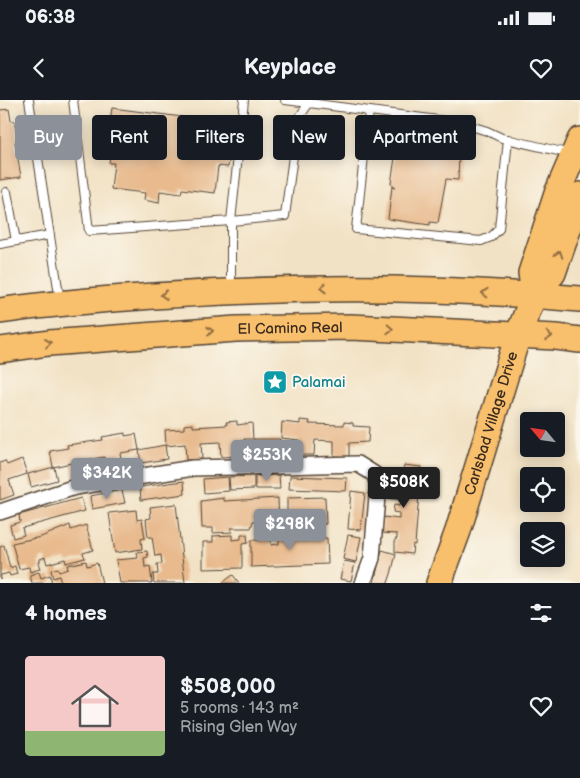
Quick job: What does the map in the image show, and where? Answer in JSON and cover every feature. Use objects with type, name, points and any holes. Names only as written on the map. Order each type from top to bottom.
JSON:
[{"type":"main road","name":"Carlsbad Village Drive","points":[[534,294],[531,273],[576,147]]},
{"type":"main road","name":"Carlsbad Village Drive","points":[[439,583],[458,532],[518,335],[534,294],[553,273],[580,195]]},
{"type":"main road","points":[[0,311],[60,303],[231,290],[351,288],[534,294],[580,299]]},
{"type":"main road","name":"El Camino Real","points":[[0,350],[49,343],[236,328],[350,327],[580,340]]},
{"type":"street","points":[[0,512],[75,487],[192,468],[358,464],[374,474],[378,484],[372,558],[363,583]]},
{"type":"lane","points":[[29,100],[60,303]]},
{"type":"lane","points":[[73,100],[89,231],[284,216],[298,119],[309,103]]},
{"type":"lane","points":[[231,290],[230,221],[244,100]]},
{"type":"lane","points":[[286,100],[461,123],[508,139],[576,147]]},
{"type":"lane","points":[[369,111],[356,229],[481,241],[491,237],[499,229],[508,139]]},
{"type":"lane","points":[[7,192],[16,241]]},
{"type":"lane","points":[[0,244],[50,235]]},
{"type":"building","points":[[112,108],[167,115],[111,115]]},
{"type":"building","points":[[9,109],[11,121],[14,121],[15,160],[18,160],[21,177],[0,180],[0,110]]},
{"type":"building","points":[[167,115],[177,116],[177,160],[229,160],[228,167],[218,166],[215,193],[182,189],[181,194],[160,191],[159,203],[144,200],[145,193],[111,189],[114,163],[109,163],[109,160],[167,160]]},
{"type":"building","points":[[395,160],[459,160],[458,180],[446,179],[438,223],[430,222],[430,225],[388,219],[392,187],[395,188],[391,183]]},
{"type":"building","points":[[300,420],[310,421],[309,424],[344,425],[344,422],[353,423],[353,426],[369,427],[368,442],[349,443],[349,457],[334,456],[334,441],[315,440],[314,455],[299,455],[299,440],[281,438],[282,422],[300,424]]},
{"type":"building","points":[[237,421],[237,425],[252,423],[253,439],[235,441],[237,456],[221,457],[220,442],[201,443],[202,459],[186,460],[185,444],[166,446],[165,430],[184,429],[184,425],[193,424],[193,427],[227,425],[226,422]]},
{"type":"building","points":[[125,433],[125,436],[136,434],[139,450],[120,453],[123,469],[107,472],[104,457],[87,460],[90,475],[74,478],[71,463],[53,467],[50,451],[68,448],[67,445],[103,440],[102,437]]},
{"type":"building","points":[[254,439],[280,439],[281,452],[254,453]]},
{"type":"building","points":[[165,445],[167,459],[141,463],[139,450]]},
{"type":"building","points":[[22,459],[27,474],[9,480],[14,495],[0,500],[0,463],[5,461],[7,465]]},
{"type":"building","points":[[404,465],[421,467],[419,484],[423,485],[422,494],[419,494],[415,545],[413,544],[412,554],[395,552],[397,534],[382,533],[383,517],[399,519],[399,513],[393,512],[394,505],[399,506],[400,500],[384,498],[386,483],[401,484],[400,475],[402,475]]},
{"type":"building","points":[[54,467],[57,480],[31,487],[28,474]]},
{"type":"building","points":[[279,475],[280,489],[255,489],[255,476]]},
{"type":"building","points":[[254,476],[254,489],[230,490],[229,477]]},
{"type":"building","points":[[290,476],[347,478],[346,491],[289,489]]},
{"type":"building","points":[[228,477],[229,491],[204,493],[203,479]]},
{"type":"building","points":[[184,481],[185,494],[141,500],[140,487]]},
{"type":"building","points":[[122,490],[125,503],[92,509],[90,496]]},
{"type":"building","points":[[351,491],[365,493],[361,530],[348,529]]},
{"type":"building","points":[[325,497],[326,524],[316,524],[317,530],[298,530],[298,526],[288,527],[288,530],[281,530],[281,522],[287,521],[287,498]]},
{"type":"building","points":[[81,498],[85,511],[22,528],[24,535],[13,538],[10,525],[20,522],[19,515]]},
{"type":"building","points":[[224,498],[224,501],[278,498],[279,525],[269,526],[270,531],[260,531],[259,521],[253,521],[251,528],[231,528],[232,532],[213,533],[213,528],[202,528],[201,501]]},
{"type":"building","points":[[176,504],[185,583],[154,583],[153,574],[158,574],[157,564],[162,564],[161,555],[155,556],[152,537],[148,537],[146,519],[151,518],[150,507]]},
{"type":"building","points":[[136,510],[137,520],[142,519],[145,538],[141,539],[142,549],[115,553],[109,513]]},
{"type":"building","points":[[70,525],[71,530],[86,525],[93,550],[83,553],[85,558],[66,563],[65,559],[47,564],[45,557],[38,562],[40,569],[30,572],[29,567],[19,569],[12,543],[41,537]]},
{"type":"building","points":[[298,533],[317,533],[317,538],[327,538],[328,564],[251,567],[251,540],[261,540],[260,534],[271,534],[271,545],[279,544],[279,537],[298,537]]},
{"type":"building","points":[[232,535],[232,540],[241,539],[241,535],[247,535],[248,543],[242,544],[242,568],[203,569],[203,542],[213,542],[213,536]]},
{"type":"building","points":[[348,535],[361,537],[356,562],[343,559]]},
{"type":"building","points":[[4,545],[10,568],[15,566],[17,574],[10,576],[9,573],[1,575],[0,579],[0,547]]},
{"type":"building","points":[[382,550],[396,554],[388,583],[374,583]]},
{"type":"building","points":[[147,551],[148,557],[144,558],[145,567],[150,566],[152,583],[120,583],[116,560],[138,558],[137,552]]},
{"type":"building","points":[[86,561],[87,566],[97,563],[102,583],[61,583],[59,576],[53,578],[51,570],[58,568],[59,572],[68,569],[67,565]]},
{"type":"building","points":[[344,561],[355,563],[351,581],[340,579]]},
{"type":"building","points":[[39,572],[41,578],[50,575],[52,583],[32,583],[30,575]]},
{"type":"building","points":[[233,575],[239,583],[222,583]]},
{"type":"place","name":"Palamai","points":[[275,382]]}]
